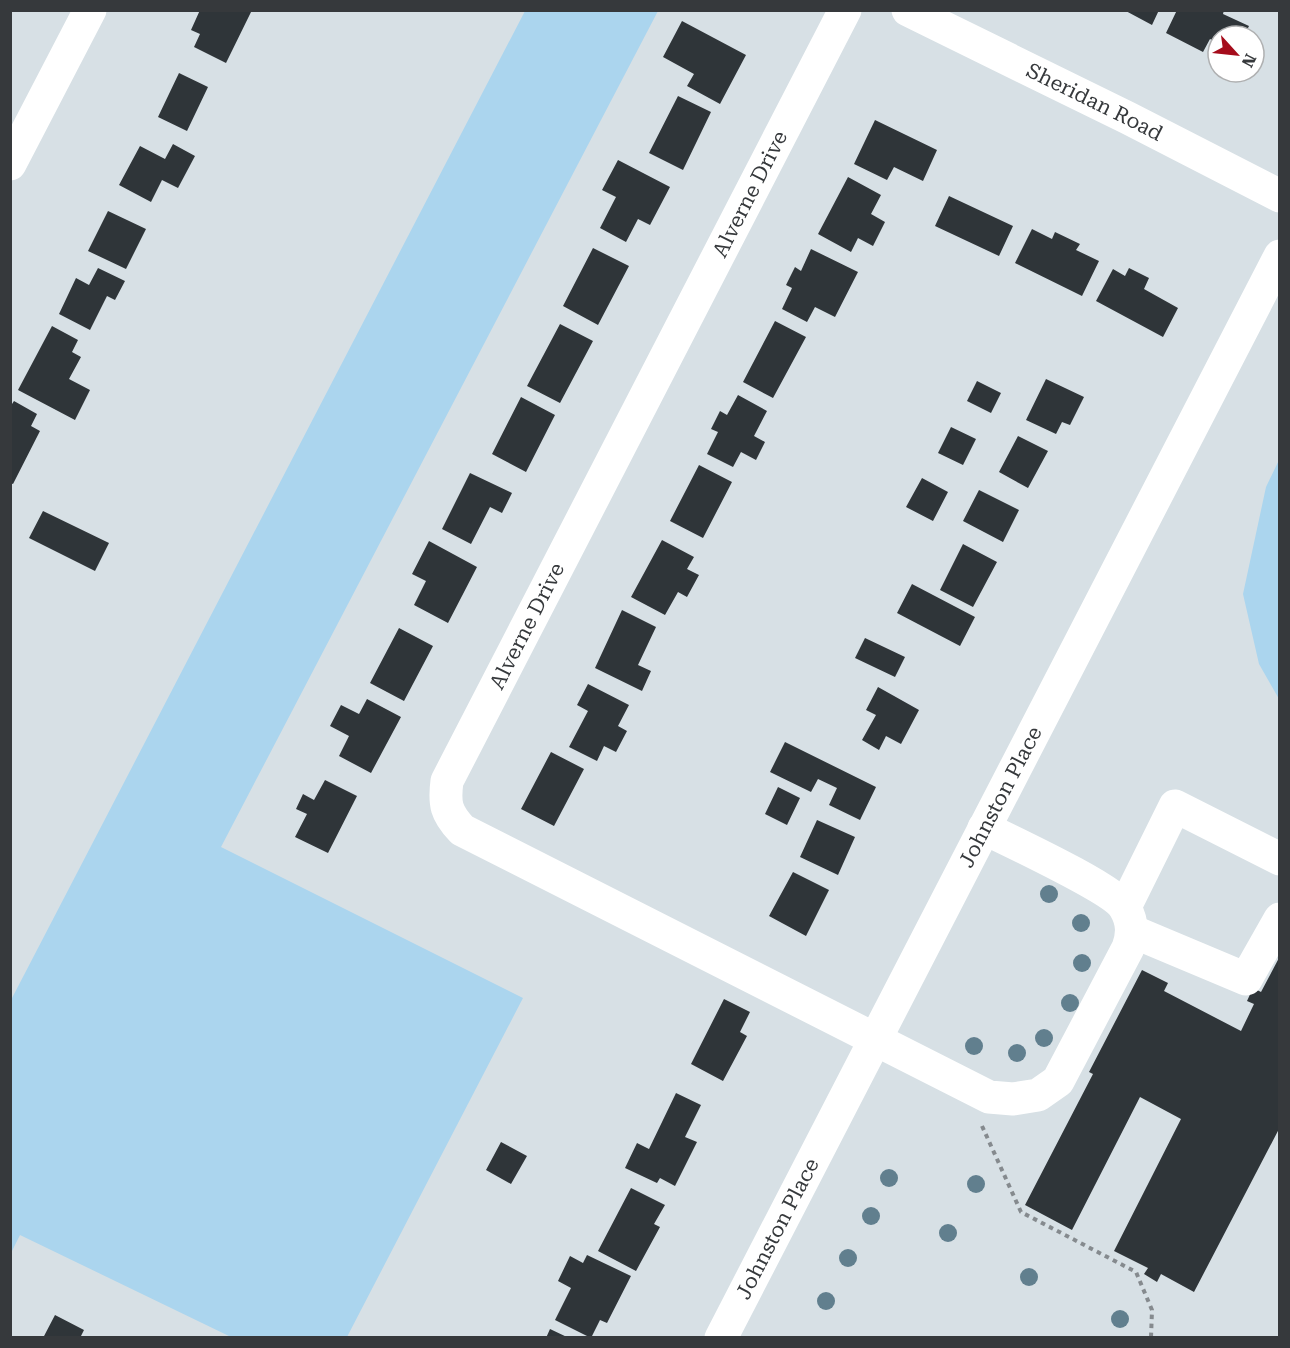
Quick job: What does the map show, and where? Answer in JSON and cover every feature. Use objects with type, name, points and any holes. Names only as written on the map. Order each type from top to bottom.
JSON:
[{"type":"street","points":[[10,164],[90,10]]},
{"type":"street","name":"Alverne Drive","points":[[845,10],[447,781],[445,799],[450,816],[462,831],[989,1097],[1013,1099],[1038,1095],[1058,1081],[1128,948],[1129,920],[1175,806],[1280,859]]},
{"type":"street","name":"Sheridan Road","points":[[908,10],[959,21],[1280,196]]},
{"type":"street","name":"Johnston Place","points":[[721,1338],[1280,256]]},
{"type":"street","points":[[984,828],[1106,891],[1129,920],[1246,979],[1275,936]]},
{"type":"path","points":[[982,1125],[1021,1212],[1136,1272],[1152,1310],[1151,1338]]},
{"type":"shaded area","points":[[525,11],[658,11],[221,847],[523,998],[347,1337],[231,1337],[20,1235],[11,1253],[11,1000]]},
{"type":"shaded area","points":[[1279,460],[1279,699],[1259,664],[1243,594],[1266,487]]},
{"type":"building","points":[[200,10],[252,10],[226,63],[194,47],[200,34],[191,30]]},
{"type":"building","points":[[1124,10],[1159,10],[1152,25]]},
{"type":"building","points":[[1177,10],[1224,10],[1223,14],[1245,24],[1206,24],[1206,46],[1203,52],[1166,33]]},
{"type":"building","points":[[682,21],[746,55],[720,104],[687,86],[694,74],[663,57]]},
{"type":"building","points":[[179,73],[208,87],[187,131],[158,117]]},
{"type":"building","points":[[678,96],[711,112],[683,170],[649,153]]},
{"type":"building","points":[[875,120],[937,150],[923,181],[894,167],[887,180],[854,164]]},
{"type":"building","points":[[173,144],[195,156],[178,188],[162,180],[151,202],[119,185],[140,146],[165,159]]},
{"type":"building","points":[[618,160],[670,187],[650,225],[638,219],[626,242],[600,228],[616,197],[602,190]]},
{"type":"building","points":[[848,177],[881,195],[871,214],[885,222],[873,246],[858,238],[851,252],[818,234]]},
{"type":"building","points":[[949,196],[1013,226],[999,256],[935,226]]},
{"type":"building","points":[[108,211],[146,229],[126,269],[88,251]]},
{"type":"building","points":[[1032,229],[1052,239],[1055,232],[1080,244],[1076,250],[1099,261],[1082,296],[1015,263]]},
{"type":"building","points":[[593,248],[629,266],[598,325],[563,306]]},
{"type":"building","points":[[811,249],[858,272],[835,317],[815,307],[807,322],[782,309],[792,288],[786,285],[795,267],[801,271]]},
{"type":"building","points":[[98,268],[125,281],[115,300],[107,296],[90,330],[59,314],[76,278],[89,285]]},
{"type":"building","points":[[1129,268],[1149,278],[1144,289],[1178,308],[1163,337],[1096,301],[1113,269],[1125,276]]},
{"type":"building","points":[[775,321],[806,337],[773,398],[743,382]]},
{"type":"building","points":[[560,324],[593,341],[560,403],[527,386]]},
{"type":"building","points":[[52,326],[78,340],[72,352],[81,357],[69,379],[90,390],[75,420],[18,390]]},
{"type":"building","points":[[1046,379],[1084,397],[1070,425],[1062,422],[1056,434],[1026,420]]},
{"type":"building","points":[[977,381],[1001,393],[991,413],[967,401]]},
{"type":"building","points":[[738,395],[767,411],[754,436],[765,442],[756,460],[741,452],[733,467],[707,454],[718,432],[711,429],[720,411],[727,415]]},
{"type":"building","points":[[521,397],[555,415],[526,472],[492,454]]},
{"type":"building","points":[[14,401],[37,414],[31,426],[40,431],[13,484],[10,483],[10,407]]},
{"type":"building","points":[[951,427],[976,439],[963,465],[938,453]]},
{"type":"building","points":[[1018,436],[1048,451],[1028,488],[999,472]]},
{"type":"building","points":[[699,465],[732,482],[703,538],[670,521]]},
{"type":"building","points":[[470,473],[512,493],[502,513],[490,507],[471,544],[442,529]]},
{"type":"building","points":[[922,478],[948,492],[933,521],[906,507]]},
{"type":"building","points":[[979,490],[1019,510],[1003,542],[963,521]]},
{"type":"building","points":[[43,511],[109,543],[95,571],[29,538]]},
{"type":"building","points":[[662,540],[694,557],[687,569],[699,575],[687,597],[678,592],[665,615],[631,597]]},
{"type":"building","points":[[429,541],[477,567],[448,623],[414,605],[426,581],[412,574]]},
{"type":"building","points":[[963,544],[997,562],[973,607],[940,590]]},
{"type":"building","points":[[912,584],[975,617],[960,646],[897,613]]},
{"type":"building","points":[[622,610],[656,627],[638,665],[651,671],[642,691],[595,668]]},
{"type":"building","points":[[399,628],[433,646],[404,701],[370,683]]},
{"type":"building","points":[[865,638],[905,657],[895,677],[855,658]]},
{"type":"building","points":[[588,684],[629,705],[618,726],[627,731],[616,752],[604,746],[597,761],[569,747],[588,711],[577,705]]},
{"type":"building","points":[[878,687],[919,710],[901,744],[886,736],[879,750],[862,740],[876,715],[866,710]]},
{"type":"building","points":[[367,699],[401,717],[371,773],[339,756],[349,736],[330,726],[341,705],[359,714]]},
{"type":"building","points":[[785,742],[876,787],[860,820],[829,805],[837,788],[818,779],[811,792],[770,772]]},
{"type":"building","points":[[551,752],[584,769],[554,826],[521,809]]},
{"type":"building","points":[[325,780],[357,796],[328,853],[295,837],[307,814],[296,809],[303,794],[314,800]]},
{"type":"building","points":[[778,787],[800,798],[787,825],[765,814]]},
{"type":"building","points":[[817,820],[855,837],[838,875],[800,857]]},
{"type":"building","points":[[793,872],[829,890],[806,936],[769,916]]},
{"type":"building","points":[[1280,956],[1280,1127],[1194,1292],[1161,1274],[1157,1282],[1144,1274],[1148,1268],[1114,1251],[1181,1119],[1140,1097],[1072,1230],[1025,1205],[1093,1074],[1089,1072],[1142,970],[1168,983],[1164,991],[1241,1031],[1254,1004],[1247,1001],[1253,988],[1261,992]]},
{"type":"building","points":[[724,999],[750,1012],[740,1032],[747,1036],[723,1081],[691,1064]]},
{"type":"building","points":[[676,1093],[701,1105],[685,1137],[697,1142],[675,1186],[660,1178],[657,1183],[625,1168],[637,1143],[649,1149]]},
{"type":"building","points":[[501,1142],[527,1156],[511,1184],[486,1170]]},
{"type":"building","points":[[631,1188],[665,1205],[654,1224],[660,1227],[636,1271],[598,1251]]},
{"type":"building","points":[[587,1255],[631,1276],[607,1323],[600,1320],[591,1338],[555,1320],[571,1288],[558,1281],[570,1256],[583,1263]]},
{"type":"building","points":[[55,1315],[84,1330],[80,1338],[43,1338]]},
{"type":"building","points":[[550,1329],[569,1338],[546,1338]]}]
